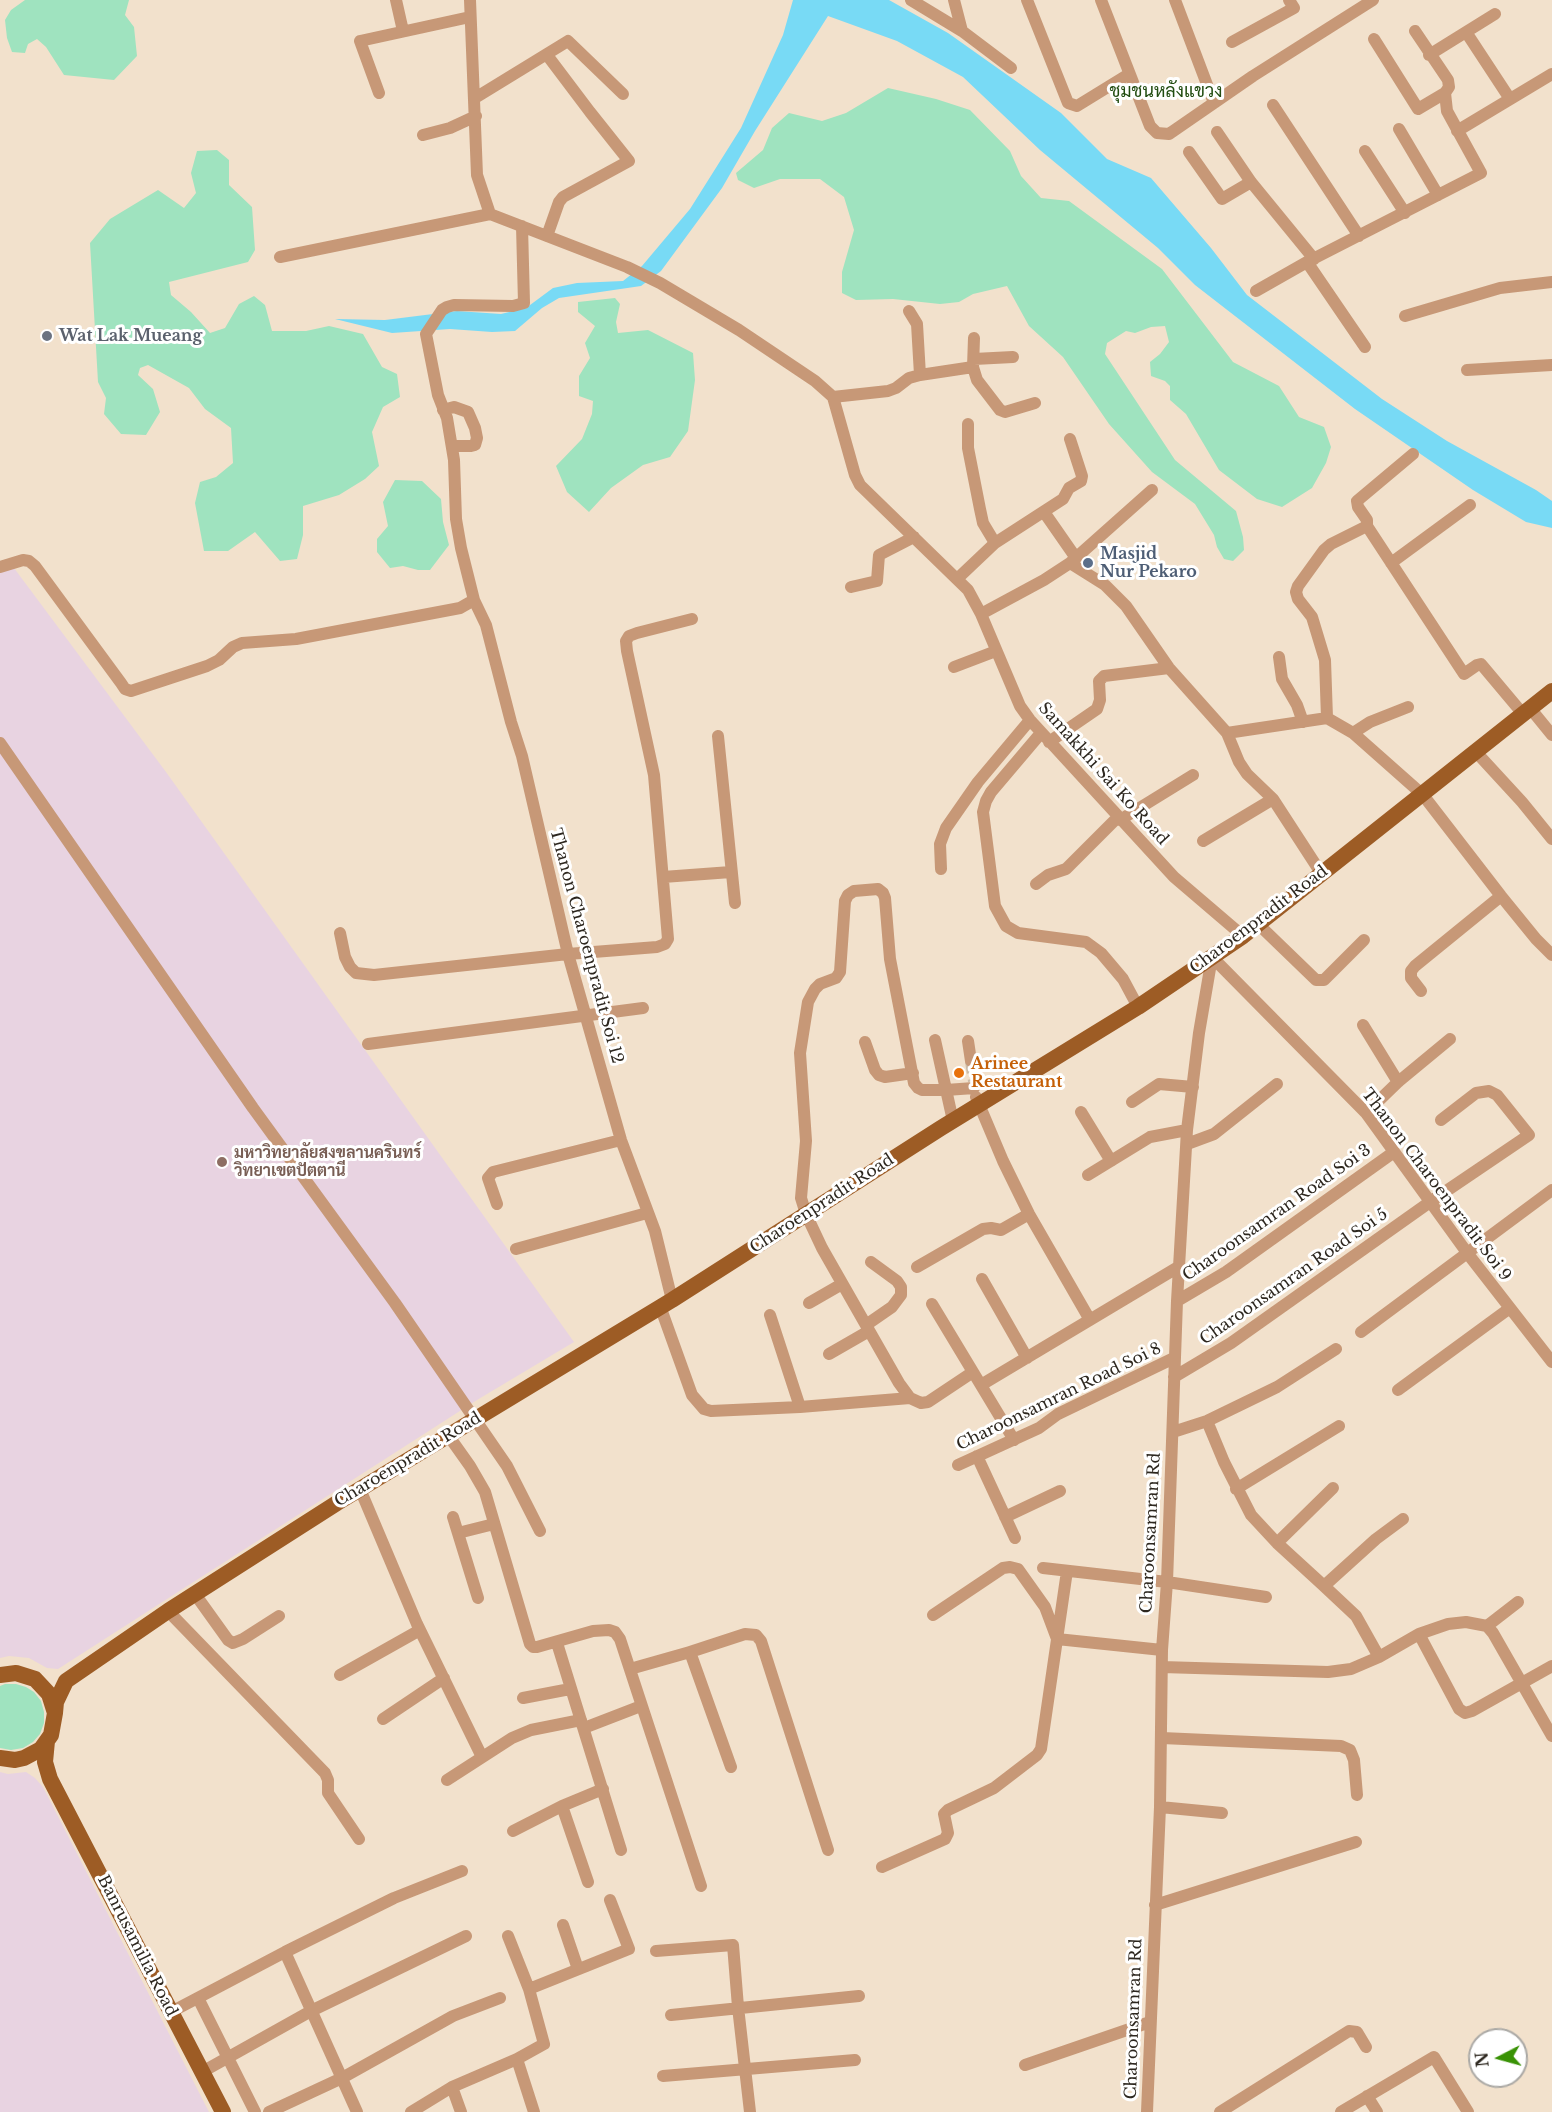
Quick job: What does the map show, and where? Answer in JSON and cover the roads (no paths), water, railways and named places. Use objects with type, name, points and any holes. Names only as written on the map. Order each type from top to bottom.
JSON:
[{"type":"main road","name":"Charoenpradit Road","points":[[66,1681],[168,1611],[360,1489],[666,1303],[1138,1007],[1243,936],[1552,691]]},
{"type":"main road","points":[[2,1673],[26,1675],[54,1683],[66,1681]]},
{"type":"main road","points":[[35,1679],[49,1694],[55,1713]]},
{"type":"main road","points":[[55,1713],[56,1702],[66,1681]]},
{"type":"main road","name":"Banrusamilia Road","points":[[55,1713],[53,1728],[47,1742],[45,1762],[50,1779],[223,2112]]},
{"type":"main road","points":[[7,1759],[33,1754],[47,1742]]},
{"type":"main road","points":[[7,1759],[39,1768],[50,1779]]},
{"type":"street","points":[[396,0],[403,31]]},
{"type":"street","points":[[470,0],[477,175],[490,214]]},
{"type":"street","points":[[911,0],[962,31],[1011,68]]},
{"type":"street","points":[[954,0],[962,31]]},
{"type":"street","points":[[1027,0],[1068,102],[1077,106],[1129,74]]},
{"type":"street","points":[[1101,0],[1150,126],[1157,133],[1168,134],[1373,0]]},
{"type":"street","points":[[1175,0],[1214,103]]},
{"type":"street","points":[[1232,42],[1294,8],[1289,0]]},
{"type":"street","points":[[1429,55],[1495,14]]},
{"type":"street","points":[[379,93],[360,40],[470,16]]},
{"type":"street","points":[[1374,39],[1418,109],[1445,93],[1449,87],[1448,80],[1415,31]]},
{"type":"street","points":[[1466,32],[1510,99]]},
{"type":"street","points":[[475,98],[568,41],[623,94]]},
{"type":"street","points":[[547,55],[629,161],[563,196],[558,202],[547,236]]},
{"type":"street","points":[[1457,131],[1552,74]]},
{"type":"street","points":[[1256,291],[1481,173],[1446,111],[1445,93]]},
{"type":"street","points":[[1273,105],[1359,236]]},
{"type":"street","points":[[423,135],[450,128],[476,116]]},
{"type":"street","points":[[1398,129],[1438,195]]},
{"type":"street","points":[[1216,132],[1311,261],[1365,347]]},
{"type":"street","points":[[1365,151],[1405,213]]},
{"type":"street","points":[[1189,152],[1222,199],[1251,182]]},
{"type":"street","points":[[280,257],[490,214],[627,267],[660,283],[739,330],[815,381],[833,397],[888,391],[909,378],[920,375],[1013,357]]},
{"type":"street","name":"Thanon Charoenpradit Soi 12","points":[[522,226],[524,303],[513,306],[454,305],[442,310],[426,334],[438,395],[447,418],[452,446],[456,519],[461,548],[474,600],[486,626],[522,756],[568,954],[621,1140],[655,1231],[666,1303],[692,1395],[704,1409],[711,1411],[800,1407]]},
{"type":"street","points":[[1405,316],[1500,288],[1552,282]]},
{"type":"street","points":[[909,311],[917,324],[920,375]]},
{"type":"street","points":[[974,338],[973,363],[977,380],[1000,410],[1005,412],[1035,403]]},
{"type":"street","points":[[1467,370],[1552,365]]},
{"type":"street","name":"Samakkhi Sai Ko Road","points":[[833,397],[855,476],[860,484],[968,590],[981,614],[1020,706],[1030,720],[1174,877],[1243,936]]},
{"type":"street","points":[[443,410],[454,407],[468,412],[475,428],[477,438],[475,445],[471,447],[452,446]]},
{"type":"street","points":[[968,424],[968,447],[983,523],[995,543]]},
{"type":"street","points":[[957,579],[995,543],[1062,500],[1069,488],[1082,478],[1071,439]]},
{"type":"street","points":[[1413,454],[1357,501],[1358,507],[1367,520],[1367,526],[1464,674],[1481,664],[1552,735]]},
{"type":"street","points":[[981,614],[1044,580],[1073,560],[1152,490]]},
{"type":"street","points":[[1391,563],[1470,505]]},
{"type":"street","points":[[1044,512],[1073,560],[1117,595],[1169,668],[1227,733],[1239,762],[1247,774],[1273,799],[1321,873]]},
{"type":"street","points":[[1327,718],[1325,660],[1312,617],[1298,599],[1296,592],[1324,550],[1331,544],[1367,526]]},
{"type":"street","points":[[851,587],[877,581],[879,555],[914,537]]},
{"type":"street","points":[[0,567],[23,560],[35,566],[121,684],[125,689],[131,691],[207,666],[242,643],[307,637],[460,608],[474,600]]},
{"type":"street","points":[[340,933],[345,957],[356,973],[362,975],[657,947],[665,944],[668,939],[654,775],[626,641],[629,636],[637,633],[692,619]]},
{"type":"street","points":[[954,667],[996,651]]},
{"type":"street","points":[[1279,657],[1282,679],[1297,705],[1303,722]]},
{"type":"street","points":[[1138,1007],[1123,979],[1101,953],[1086,942],[1018,933],[1005,926],[995,906],[983,812],[991,792],[1046,737],[1097,709],[1100,700],[1099,681],[1104,676],[1169,668]]},
{"type":"street","points":[[1353,733],[1370,722],[1408,707]]},
{"type":"street","points":[[1227,733],[1327,718],[1353,733],[1423,795],[1501,896],[1552,955]]},
{"type":"street","points":[[941,869],[940,844],[946,828],[978,782],[1030,720]]},
{"type":"street","points":[[718,736],[735,903]]},
{"type":"street","points":[[0,743],[247,1100],[395,1303],[507,1466],[540,1531]]},
{"type":"street","points":[[1476,752],[1552,839]]},
{"type":"street","points":[[1036,884],[1051,873],[1066,869],[1119,818],[1193,775]]},
{"type":"street","points":[[1203,841],[1273,799]]},
{"type":"street","points":[[663,877],[731,872]]},
{"type":"street","points":[[910,1398],[899,1383],[822,1248],[806,1214],[801,1190],[806,1141],[800,1053],[808,1002],[820,984],[836,978],[840,972],[845,901],[854,891],[878,889],[885,898],[890,959],[918,1088],[946,1090],[974,1085],[978,1106],[1029,1214],[1090,1320]]},
{"type":"street","points":[[1421,991],[1410,974],[1415,966],[1501,896]]},
{"type":"street","points":[[1258,924],[1316,980],[1324,980],[1364,940]]},
{"type":"street","name":"Charoonsamran Rd","points":[[1147,2112],[1160,1807],[1162,1650],[1167,1582],[1177,1301],[1187,1130],[1199,1033],[1212,957]]},
{"type":"street","name":"Thanon Charoenpradit Soi 9","points":[[1212,957],[1366,1113],[1468,1254],[1552,1362]]},
{"type":"street","points":[[368,1044],[643,1008]]},
{"type":"street","points":[[1363,1025],[1398,1082]]},
{"type":"street","points":[[1366,1113],[1398,1082],[1450,1039]]},
{"type":"street","points":[[935,1040],[953,1121]]},
{"type":"street","points":[[968,1041],[971,1061]]},
{"type":"street","points":[[866,1042],[874,1070],[879,1075],[885,1077],[913,1073]]},
{"type":"street","points":[[1132,1102],[1159,1084],[1193,1087]]},
{"type":"street","points":[[1187,1144],[1214,1134],[1277,1084]]},
{"type":"street","name":"Charoonsamran Road Soi 5","points":[[1174,1377],[1240,1337],[1430,1202],[1529,1135],[1497,1095],[1489,1091],[1476,1093],[1441,1120]]},
{"type":"street","points":[[1081,1112],[1111,1161]]},
{"type":"street","points":[[1088,1175],[1150,1137],[1187,1130]]},
{"type":"street","points":[[497,1204],[488,1178],[493,1172],[621,1140]]},
{"type":"street","name":"Charoonsamran Road Soi 3","points":[[1177,1301],[1226,1272],[1394,1152]]},
{"type":"street","points":[[1362,1332],[1552,1190]]},
{"type":"street","points":[[516,1249],[647,1213]]},
{"type":"street","points":[[917,1267],[983,1229],[1001,1230],[1029,1214]]},
{"type":"street","points":[[829,1354],[867,1328],[892,1307],[901,1295],[901,1287],[897,1281],[871,1262]]},
{"type":"street","points":[[981,1385],[1180,1266]]},
{"type":"street","points":[[982,1279],[1027,1358]]},
{"type":"street","points":[[809,1303],[842,1284]]},
{"type":"street","points":[[932,1304],[1014,1440]]},
{"type":"street","points":[[1398,1390],[1510,1308]]},
{"type":"street","points":[[770,1315],[800,1407],[910,1398],[921,1403],[928,1402],[973,1372]]},
{"type":"street","points":[[1173,1432],[1207,1421],[1277,1387],[1336,1349]]},
{"type":"street","name":"Charoonsamran Road Soi 8","points":[[958,1465],[1039,1428],[1058,1414],[1174,1358]]},
{"type":"street","points":[[1207,1421],[1236,1489],[1251,1515],[1277,1543],[1356,1616],[1379,1658]]},
{"type":"street","points":[[1236,1489],[1339,1426]]},
{"type":"street","points":[[448,1435],[485,1492],[530,1644],[537,1647],[593,1631],[609,1630],[615,1632],[620,1639],[701,1886]]},
{"type":"street","points":[[977,1456],[1015,1538]]},
{"type":"street","points":[[1277,1543],[1333,1488]]},
{"type":"street","points":[[360,1489],[420,1630],[482,1757]]},
{"type":"street","points":[[1005,1517],[1060,1491]]},
{"type":"street","points":[[453,1517],[478,1598]]},
{"type":"street","points":[[1324,1586],[1376,1539],[1403,1519]]},
{"type":"street","points":[[458,1533],[495,1524]]},
{"type":"street","points":[[933,1615],[1004,1568],[1018,1569],[1045,1607],[1057,1639]]},
{"type":"street","points":[[1043,1568],[1167,1582],[1266,1597]]},
{"type":"street","points":[[882,1868],[945,1839],[948,1833],[944,1814],[948,1810],[994,1788],[1036,1755],[1042,1744],[1067,1571]]},
{"type":"street","points":[[195,1594],[228,1640],[233,1642],[243,1639],[279,1616]]},
{"type":"street","points":[[1487,1626],[1518,1602]]},
{"type":"street","points":[[168,1611],[325,1773],[328,1780],[328,1793],[359,1839]]},
{"type":"street","points":[[1162,1667],[1328,1672],[1351,1670],[1379,1658],[1419,1634],[1448,1624],[1466,1622],[1487,1626],[1493,1633],[1552,1736]]},
{"type":"street","points":[[340,1675],[420,1630]]},
{"type":"street","points":[[630,1669],[745,1634],[756,1635],[761,1641],[828,1850]]},
{"type":"street","points":[[1419,1634],[1459,1709],[1465,1713],[1552,1666]]},
{"type":"street","points":[[1057,1639],[1162,1650]]},
{"type":"street","points":[[556,1643],[621,1850]]},
{"type":"street","points":[[690,1652],[730,1767]]},
{"type":"street","points":[[383,1719],[444,1678]]},
{"type":"street","points":[[523,1698],[570,1689]]},
{"type":"street","points":[[447,1780],[512,1738],[531,1730],[582,1724],[641,1706]]},
{"type":"street","points":[[1162,1738],[1341,1746],[1350,1750],[1357,1795]]},
{"type":"street","points":[[513,1831],[562,1806],[603,1790]]},
{"type":"street","points":[[562,1806],[588,1882]]},
{"type":"street","points":[[1160,1807],[1222,1813]]},
{"type":"street","points":[[1155,1905],[1356,1842]]},
{"type":"street","points":[[171,2012],[394,1898],[462,1871]]},
{"type":"street","points":[[529,1989],[629,1949],[610,1899]]},
{"type":"street","points":[[563,1925],[578,1970]]},
{"type":"street","points":[[202,2072],[311,2011],[466,1936]]},
{"type":"street","points":[[411,2112],[452,2087],[517,2059],[544,2044],[529,1989],[508,1936]]},
{"type":"street","points":[[656,1951],[733,1945],[750,2112]]},
{"type":"street","points":[[285,1952],[357,2112]]},
{"type":"street","points":[[671,2015],[859,1996]]},
{"type":"street","points":[[198,1998],[255,2112]]},
{"type":"street","points":[[269,2112],[342,2079],[453,2016],[500,1998]]},
{"type":"street","points":[[1025,2065],[1150,2022]]},
{"type":"street","points":[[1220,2112],[1349,2031],[1357,2032],[1366,2047]]},
{"type":"street","points":[[1341,2112],[1434,2057],[1468,2112]]},
{"type":"street","points":[[517,2059],[534,2112]]},
{"type":"street","points":[[663,2076],[855,2060]]},
{"type":"street","points":[[452,2087],[461,2112]]},
{"type":"street","points":[[1367,2096],[1377,2112]]},
{"type":"water","points":[[793,0],[889,0],[948,33],[1061,113],[1107,159],[1151,178],[1211,248],[1247,295],[1382,399],[1447,441],[1552,501],[1552,528],[1526,522],[1473,490],[1355,409],[1195,285],[1158,248],[1040,150],[963,77],[897,41],[828,16],[755,131],[722,188],[661,271],[641,286],[559,298],[542,308],[515,331],[450,329],[392,333],[335,319],[385,320],[457,311],[501,314],[526,308],[553,288],[577,283],[623,281],[642,266],[690,209],[741,128],[783,35]]},
{"type":"tunnel","points":[[971,1061],[974,1081]]},
{"type":"place","name":"Wat Lak Mueang","points":[[47,336]]},
{"type":"place","name":"Masjid Nur Pekaro","points":[[1088,563]]},
{"type":"place","name":"Arinee Restaurant","points":[[959,1073]]},
{"type":"place","name":"มหาวิทยาลัยสงขลานครินทร์ วิทยาเขตปัตตานี","points":[[222,1162]]},
{"type":"district","name":"ชุมชนหลังแขวง","points":[[1166,92]]}]
